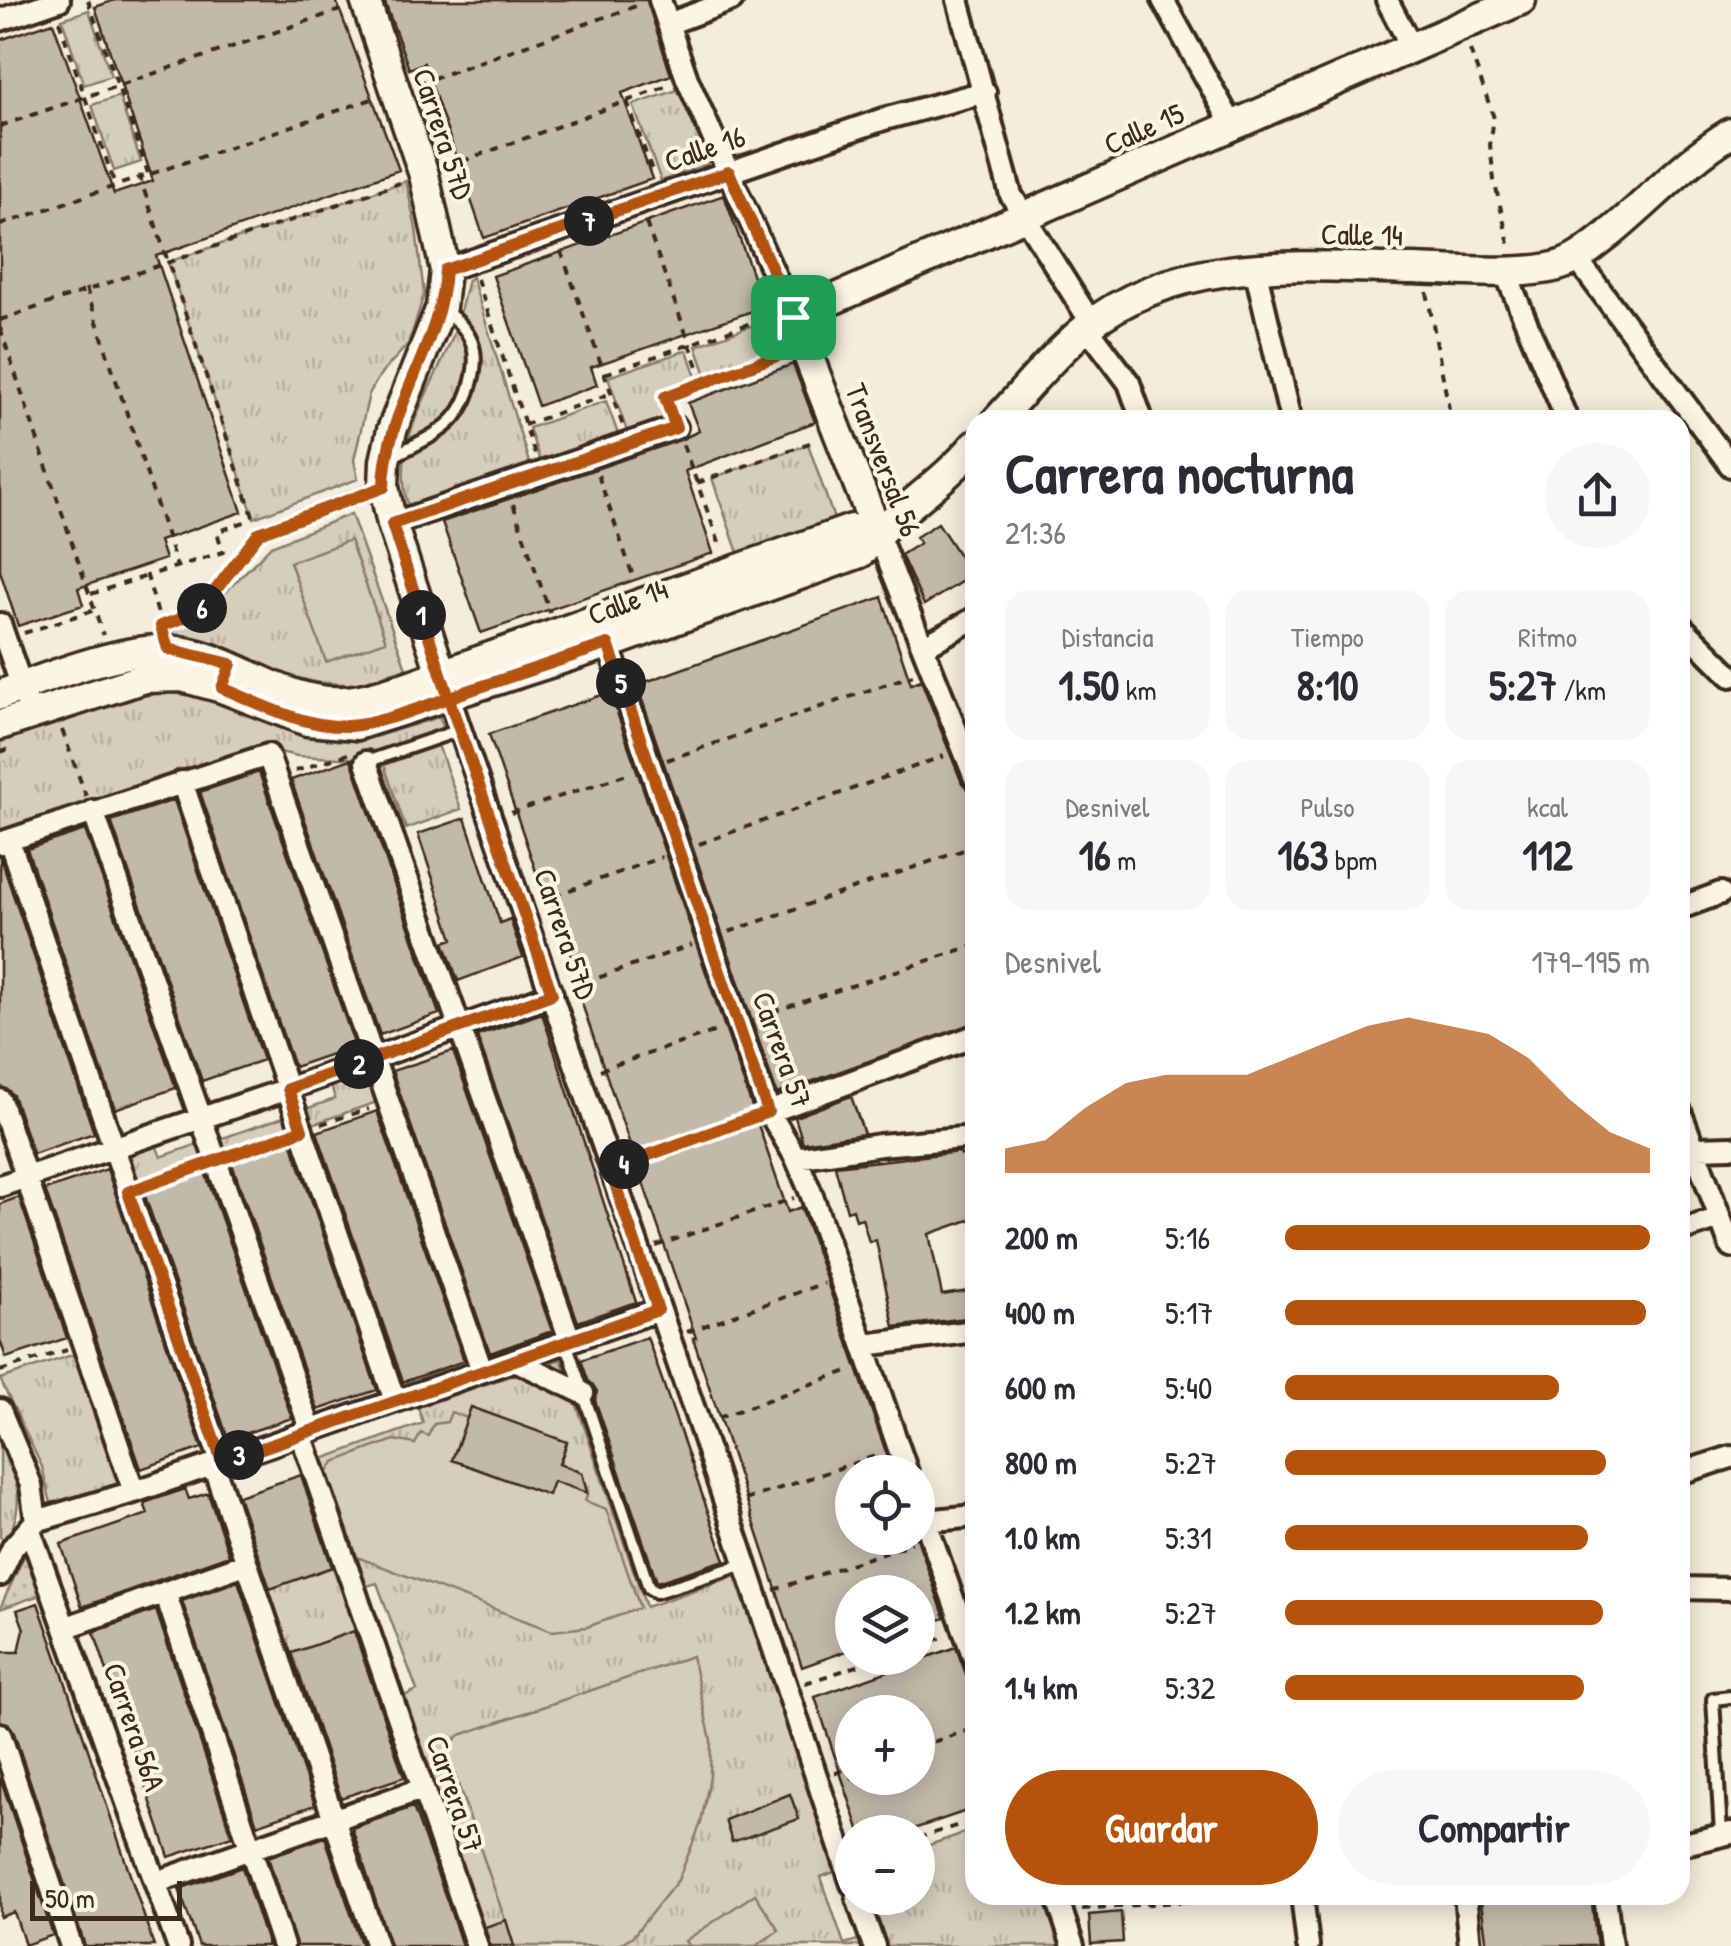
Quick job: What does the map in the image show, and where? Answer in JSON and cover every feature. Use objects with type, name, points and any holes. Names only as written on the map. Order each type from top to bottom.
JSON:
[{"type":"street","name":"Transversal 56","points":[[660,0],[687,79],[791,313],[932,668],[965,737]]},
{"type":"street","points":[[668,24],[732,0]]},
{"type":"street","points":[[958,0],[1007,184],[1023,217],[1129,383],[1138,410]]},
{"type":"street","points":[[1164,0],[1233,126]]},
{"type":"street","points":[[1387,0],[1412,48]]},
{"type":"street","name":"Calle 15","points":[[791,313],[1023,217],[1522,0]]},
{"type":"street","points":[[0,20],[56,1]]},
{"type":"street","name":"Carrera 57D","points":[[365,1],[458,266],[392,430],[384,474],[392,524],[520,908],[700,1424],[835,1834]]},
{"type":"street","name":"Calle 16","points":[[458,266],[884,119],[985,92]]},
{"type":"street","name":"Calle 14","points":[[1006,410],[1090,326],[1166,284],[1256,268],[1542,269],[1577,259],[1731,132]]},
{"type":"street","points":[[1577,259],[1689,410]]},
{"type":"street","points":[[1256,268],[1289,410]]},
{"type":"street","points":[[1510,269],[1564,410]]},
{"type":"street","points":[[1690,411],[1731,466]]},
{"type":"street","points":[[392,524],[676,428]]},
{"type":"street","name":"Calle 14","points":[[445,685],[608,644],[860,552],[877,532],[965,457]]},
{"type":"street","name":"Calle 14","points":[[445,685],[852,529],[877,532]]},
{"type":"street","points":[[923,646],[965,623]]},
{"type":"street","points":[[3,632],[11,691],[31,714]]},
{"type":"street","points":[[1690,635],[1731,676]]},
{"type":"street","points":[[11,691],[164,638],[291,716],[326,724],[358,725],[445,685]]},
{"type":"street","name":"Carrera 57","points":[[608,644],[768,1112],[811,1192],[901,1455]]},
{"type":"street","points":[[0,724],[146,678],[226,676]]},
{"type":"street","points":[[364,755],[568,1341]]},
{"type":"street","points":[[377,1946],[246,1564],[128,1192],[5,842],[268,756],[482,1371]]},
{"type":"street","points":[[182,782],[395,1402]]},
{"type":"street","name":"Carrera 57","points":[[92,812],[215,1160],[421,1790],[477,1946]]},
{"type":"street","points":[[1690,905],[1721,894]]},
{"type":"street","points":[[0,1186],[552,994]]},
{"type":"street","points":[[768,1112],[965,1040]]},
{"type":"street","points":[[0,1100],[134,1492]]},
{"type":"street","points":[[1690,1134],[1731,1247]]},
{"type":"street","points":[[796,1158],[965,1137]]},
{"type":"street","points":[[1696,1148],[1731,1147]]},
{"type":"street","points":[[1690,1228],[1720,1218]]},
{"type":"street","points":[[0,1575],[8,1545],[33,1525],[658,1310]]},
{"type":"street","points":[[867,1354],[965,1333]]},
{"type":"street","points":[[515,1360],[583,1393]]},
{"type":"street","name":"Carrera 56A","points":[[0,1410],[31,1485],[33,1525],[178,1946]]},
{"type":"street","points":[[1690,1470],[1731,1458]]},
{"type":"street","points":[[935,1527],[965,1519]]},
{"type":"street","points":[[935,1545],[965,1615]]},
{"type":"street","points":[[67,1627],[246,1564]]},
{"type":"street","points":[[1690,1588],[1731,1589]]},
{"type":"street","points":[[166,1592],[283,1946]]},
{"type":"street","points":[[0,1734],[71,1946]]},
{"type":"street","points":[[157,1882],[421,1790]]},
{"type":"street","points":[[1690,1843],[1726,1834]]},
{"type":"street","points":[[1060,1905],[1074,1946]]},
{"type":"street","points":[[1303,1905],[1308,1946]]},
{"type":"street","points":[[1466,1905],[1470,1946]]},
{"type":"street","points":[[1606,1905],[1610,1946]]},
{"type":"street","points":[[863,1915],[874,1946]]},
{"type":"lane","points":[[259,533],[384,474],[455,417],[470,390],[474,347],[462,324],[441,307]]},
{"type":"lane","points":[[364,755],[460,730]]},
{"type":"lane","points":[[568,1341],[650,1588],[656,1592],[745,1564]]},
{"type":"lane","points":[[1726,1834],[1712,1699],[1731,1698]]},
{"type":"path","points":[[88,0],[148,173]]},
{"type":"path","points":[[56,1],[114,184]]},
{"type":"path","points":[[0,126],[365,1]]},
{"type":"path","points":[[1459,27],[1478,68],[1494,118],[1490,145],[1510,269]]},
{"type":"path","points":[[627,101],[661,195]]},
{"type":"path","points":[[0,225],[139,176],[259,533],[199,612],[164,638],[147,576]]},
{"type":"path","points":[[639,203],[704,384]]},
{"type":"path","points":[[554,232],[628,444]]},
{"type":"path","points":[[0,320],[168,262]]},
{"type":"path","points":[[458,266],[541,474]]},
{"type":"path","points":[[1423,270],[1448,410]]},
{"type":"path","points":[[86,288],[177,567]]},
{"type":"path","points":[[605,374],[791,313]]},
{"type":"path","points":[[0,328],[110,659]]},
{"type":"path","points":[[726,562],[665,397],[804,346]]},
{"type":"path","points":[[524,425],[612,394]]},
{"type":"path","points":[[697,484],[838,432]]},
{"type":"path","points":[[591,456],[639,593]]},
{"type":"path","points":[[507,485],[553,621]]},
{"type":"path","points":[[91,594],[223,552],[217,532],[254,518]]},
{"type":"path","points":[[3,632],[96,610]]},
{"type":"path","points":[[491,820],[932,668]]},
{"type":"path","points":[[62,731],[92,812]]},
{"type":"path","points":[[520,908],[965,749]]},
{"type":"path","points":[[276,777],[364,755]]},
{"type":"path","points":[[552,994],[965,849]]},
{"type":"path","points":[[580,1076],[965,947]]},
{"type":"path","points":[[128,1192],[388,1102]]},
{"type":"path","points":[[610,1169],[768,1112]]},
{"type":"path","points":[[638,1252],[811,1192]]},
{"type":"path","points":[[668,1339],[842,1277]]},
{"type":"path","points":[[0,1371],[83,1344]]},
{"type":"path","points":[[700,1424],[867,1354]]},
{"type":"path","points":[[726,1507],[898,1448]]},
{"type":"path","points":[[755,1596],[861,1555]]},
{"type":"path","points":[[935,1636],[965,1618]]},
{"type":"path","points":[[786,1689],[835,1673]]},
{"type":"path","points":[[935,1741],[965,1731]]},
{"type":"path","points":[[935,1833],[965,1823]]},
{"type":"green space","points":[[89,10],[111,76],[84,85],[62,19]]},
{"type":"green space","points":[[680,89],[709,155],[708,164],[661,181],[633,105]]},
{"type":"green space","points":[[119,96],[141,162],[114,171],[92,105]]},
{"type":"green space","points":[[406,181],[424,294],[409,343],[380,375],[369,394],[354,460],[358,479],[254,518],[168,262]]},
{"type":"green space","points":[[472,277],[530,466],[409,508],[404,485],[408,440],[454,333]]},
{"type":"green space","points":[[775,317],[789,347],[707,378],[696,346]]},
{"type":"green space","points":[[687,350],[697,380],[659,394],[670,426],[630,440],[608,377]]},
{"type":"green space","points":[[606,401],[618,434],[540,461],[529,428]]},
{"type":"green space","points":[[808,444],[834,519],[738,553],[712,478]]},
{"type":"green space","points":[[351,514],[406,668],[354,685],[315,682],[286,675],[207,642],[172,636],[171,632],[198,620],[271,546]]},
{"type":"green space","points":[[350,540],[386,641],[326,662],[290,562]]},
{"type":"green space","points":[[164,692],[206,697],[302,732],[358,742],[439,717],[445,731],[360,759],[297,756],[262,748],[234,753],[0,833],[0,740],[129,699]]},
{"type":"green space","points":[[438,745],[461,809],[406,829],[384,765]]},
{"type":"green space","points":[[367,1073],[377,1102],[310,1125],[305,1109],[335,1099],[331,1085]]},
{"type":"green space","points":[[286,1116],[291,1131],[219,1156],[214,1141]]},
{"type":"green space","points":[[198,1144],[204,1161],[136,1186],[125,1156],[156,1145],[161,1157]]},
{"type":"green space","points":[[75,1354],[120,1484],[51,1503],[42,1467],[0,1379]]},
{"type":"green space","points":[[561,1359],[646,1607],[735,1576],[835,1865],[835,1872],[821,1877],[844,1944],[861,1939],[863,1946],[487,1946],[402,1697],[417,1690],[377,1583],[360,1588],[314,1462],[423,1423],[418,1407]]},
{"type":"green space","points":[[471,1407],[567,1442],[560,1464],[582,1473],[588,1493],[585,1501],[606,1509],[640,1608],[587,1627],[552,1631],[349,1554],[324,1478],[334,1462],[394,1440],[415,1444],[421,1433],[428,1436],[434,1424],[447,1422],[451,1412],[467,1418]]},
{"type":"green space","points":[[0,1441],[11,1467],[18,1502],[7,1540],[0,1537]]},
{"type":"green space","points":[[27,1550],[43,1594],[0,1609],[0,1608]]},
{"type":"green space","points":[[336,1566],[358,1630],[291,1654],[269,1589]]},
{"type":"green space","points":[[692,1656],[711,1740],[710,1776],[701,1823],[678,1880],[633,1936],[616,1946],[514,1946],[448,1755],[451,1743],[460,1735]]},
{"type":"green space","points":[[965,1833],[965,1905],[1046,1905],[1060,1946],[885,1946],[875,1915],[935,1915],[935,1843]]},
{"type":"green space","points":[[755,1894],[779,1930],[756,1946],[689,1946],[685,1941]]},
{"type":"building","points":[[115,0],[336,0],[399,170],[156,256],[242,512],[159,541],[165,559],[78,588],[83,605],[18,626],[0,571],[0,40],[53,22],[114,194],[153,181],[95,7]]},
{"type":"building","points":[[384,0],[647,0],[671,75],[622,93],[652,179],[484,238],[424,63],[409,69]]},
{"type":"building","points":[[724,195],[764,307],[591,367],[597,385],[538,406],[493,276]]},
{"type":"building","points":[[793,364],[815,422],[685,471],[713,553],[481,633],[442,522],[680,440],[699,431],[688,403]]},
{"type":"building","points":[[938,523],[965,564],[965,579],[924,605],[901,555],[920,543],[916,537]]},
{"type":"building","points":[[882,597],[911,684],[921,680],[965,786],[965,1027],[777,1094],[637,685]]},
{"type":"building","points":[[610,692],[788,1212],[801,1207],[887,1455],[835,1455],[835,1555],[923,1555],[930,1575],[835,1575],[835,1655],[802,1667],[696,1338],[578,992],[583,990],[547,887],[542,889],[489,734]]},
{"type":"building","points":[[351,759],[439,1014],[380,1035],[291,780]]},
{"type":"building","points":[[259,772],[355,1046],[294,1067],[200,792]]},
{"type":"building","points":[[174,800],[263,1060],[202,1081],[111,821]]},
{"type":"building","points":[[465,818],[500,923],[510,919],[523,957],[458,981],[444,942],[453,939],[418,834]]},
{"type":"building","points":[[85,830],[176,1088],[115,1109],[27,849]]},
{"type":"building","points":[[0,856],[94,1133],[33,1154],[13,1095],[0,1087]]},
{"type":"building","points":[[542,1013],[636,1302],[578,1322],[477,1036]]},
{"type":"building","points":[[453,1051],[552,1331],[490,1353],[392,1071]]},
{"type":"building","points":[[851,1096],[864,1134],[803,1143],[795,1117]]},
{"type":"building","points":[[377,1111],[464,1361],[403,1382],[317,1132]]},
{"type":"building","points":[[291,1141],[377,1390],[318,1410],[231,1161]]},
{"type":"building","points":[[959,1152],[965,1155],[965,1221],[929,1234],[942,1295],[965,1292],[965,1318],[894,1327],[876,1240],[869,1242],[862,1218],[856,1220],[853,1209],[847,1211],[835,1166]]},
{"type":"building","points":[[107,1169],[202,1448],[141,1469],[45,1190]]},
{"type":"building","points":[[205,1172],[292,1418],[228,1439],[144,1193]]},
{"type":"building","points":[[19,1197],[67,1338],[6,1358],[0,1340],[0,1204]]},
{"type":"building","points":[[647,1337],[725,1560],[657,1582],[595,1400],[597,1391],[581,1360]]},
{"type":"building","points":[[471,1407],[567,1442],[559,1464],[582,1473],[587,1493],[553,1481],[548,1495],[452,1460]]},
{"type":"building","points":[[301,1475],[332,1567],[270,1589],[238,1496]]},
{"type":"building","points":[[185,1489],[189,1499],[208,1493],[229,1555],[82,1607],[61,1544],[148,1514],[144,1503]]},
{"type":"building","points":[[238,1581],[315,1805],[257,1825],[182,1601]]},
{"type":"building","points":[[935,1589],[945,1618],[935,1621]]},
{"type":"building","points":[[38,1603],[154,1946],[85,1946],[13,1730],[0,1721],[0,1652],[19,1652],[24,1629],[17,1610]]},
{"type":"building","points":[[156,1610],[232,1836],[169,1857],[94,1632]]},
{"type":"building","points":[[354,1631],[404,1777],[341,1798],[292,1653]]},
{"type":"building","points":[[956,1647],[965,1672],[965,1811],[935,1822],[935,1815],[854,1815],[848,1795],[935,1795],[935,1695],[835,1695],[835,1757],[815,1697],[877,1675],[935,1675],[935,1654]]},
{"type":"building","points":[[0,1777],[53,1935],[25,1945],[14,1912],[0,1917]]},
{"type":"building","points":[[790,1794],[799,1819],[732,1842],[725,1820]]},
{"type":"building","points":[[413,1807],[462,1946],[390,1946],[352,1828]]},
{"type":"building","points":[[325,1837],[362,1946],[296,1946],[268,1857]]},
{"type":"building","points":[[242,1867],[268,1946],[199,1946],[179,1889]]},
{"type":"building","points":[[1481,1905],[1592,1905],[1597,1946],[1487,1946]]},
{"type":"building","points":[[1121,1912],[1123,1942],[1091,1944],[1089,1915]]},
{"type":"building","points":[[506,1920],[514,1946],[490,1946],[485,1927]]},
{"type":"route","points":[[793,317],[729,172],[445,270],[441,307],[392,430],[384,461],[384,487],[259,533],[199,612],[161,626],[168,649],[231,664],[222,688],[291,716],[326,724],[358,725],[449,697],[471,690],[608,644],[768,1112],[610,1169],[658,1310],[222,1462],[128,1192],[302,1130],[288,1089],[552,994],[520,908],[491,820],[449,697],[434,655],[392,524],[676,428],[665,397],[804,346],[793,317]]}]
